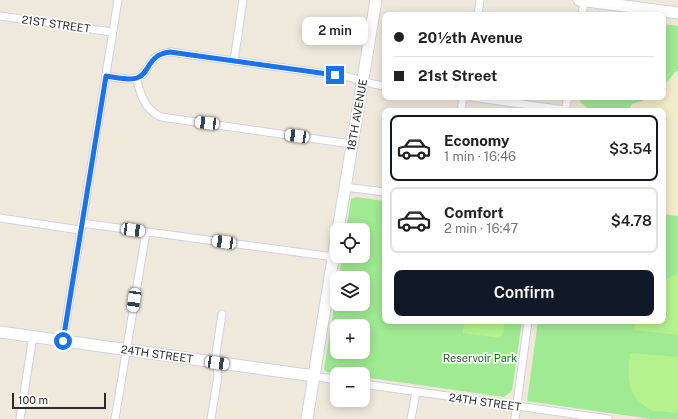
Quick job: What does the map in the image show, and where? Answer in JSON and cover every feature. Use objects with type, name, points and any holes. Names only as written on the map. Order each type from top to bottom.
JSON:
[{"type":"street","points":[[63,341],[118,0]]},
{"type":"street","points":[[234,61],[243,0]]},
{"type":"street","name":"18TH AVENUE","points":[[339,223],[376,0]]},
{"type":"street","points":[[478,12],[480,0]]},
{"type":"street","points":[[582,12],[582,0],[678,13]]},
{"type":"street","name":"21ST STREET","points":[[0,16],[112,32]]},
{"type":"street","points":[[106,76],[136,78],[144,73],[150,62],[155,57],[164,53],[178,52],[349,77],[382,86]]},
{"type":"street","points":[[136,78],[142,98],[150,112],[161,118],[351,144]]},
{"type":"street","points":[[493,100],[551,108]]},
{"type":"street","points":[[344,187],[382,192]]},
{"type":"street","points":[[0,218],[146,232],[330,256]]},
{"type":"street","points":[[115,419],[146,232]]},
{"type":"street","points":[[307,419],[333,263]]},
{"type":"street","points":[[211,419],[218,376],[216,353],[222,314]]},
{"type":"street","points":[[515,419],[528,324]]},
{"type":"street","name":"24TH STREET","points":[[0,332],[330,379]]},
{"type":"street","points":[[20,419],[33,336]]},
{"type":"street","name":"24TH STREET","points":[[370,385],[608,419]]},
{"type":"street","points":[[411,419],[416,392]]},
{"type":"shaded area","points":[[666,21],[678,22],[678,237],[666,235],[666,108],[576,108],[578,100],[666,100]]},
{"type":"green space","points":[[666,24],[678,26],[678,71],[676,71],[666,83]]},
{"type":"green space","points":[[580,100],[645,100],[632,104],[630,108],[588,108],[580,102]]},
{"type":"green space","name":"Reservoir Park","points":[[356,197],[382,201],[382,324],[522,324],[512,391],[504,397],[370,378],[370,367],[330,367],[330,372],[327,372],[324,369],[330,332],[330,359],[370,359],[370,319],[332,319],[333,311],[370,311],[370,271],[340,271],[341,263],[370,263],[370,223],[347,223],[351,199]]},
{"type":"green space","name":"Reservoir Park","points":[[666,214],[678,216],[678,419],[651,419],[527,401],[538,324],[666,324]]},
{"type":"green space","points":[[678,274],[678,335],[635,330],[636,324],[666,324],[666,279]]},
{"type":"green space","points":[[464,324],[505,324],[503,334],[499,338],[463,333]]},
{"type":"green space","points":[[630,353],[678,357],[678,413],[653,411],[635,397],[629,379]]},
{"type":"route","points":[[63,341],[106,76],[129,79],[136,78],[144,73],[150,62],[155,57],[170,52],[335,75]]}]
